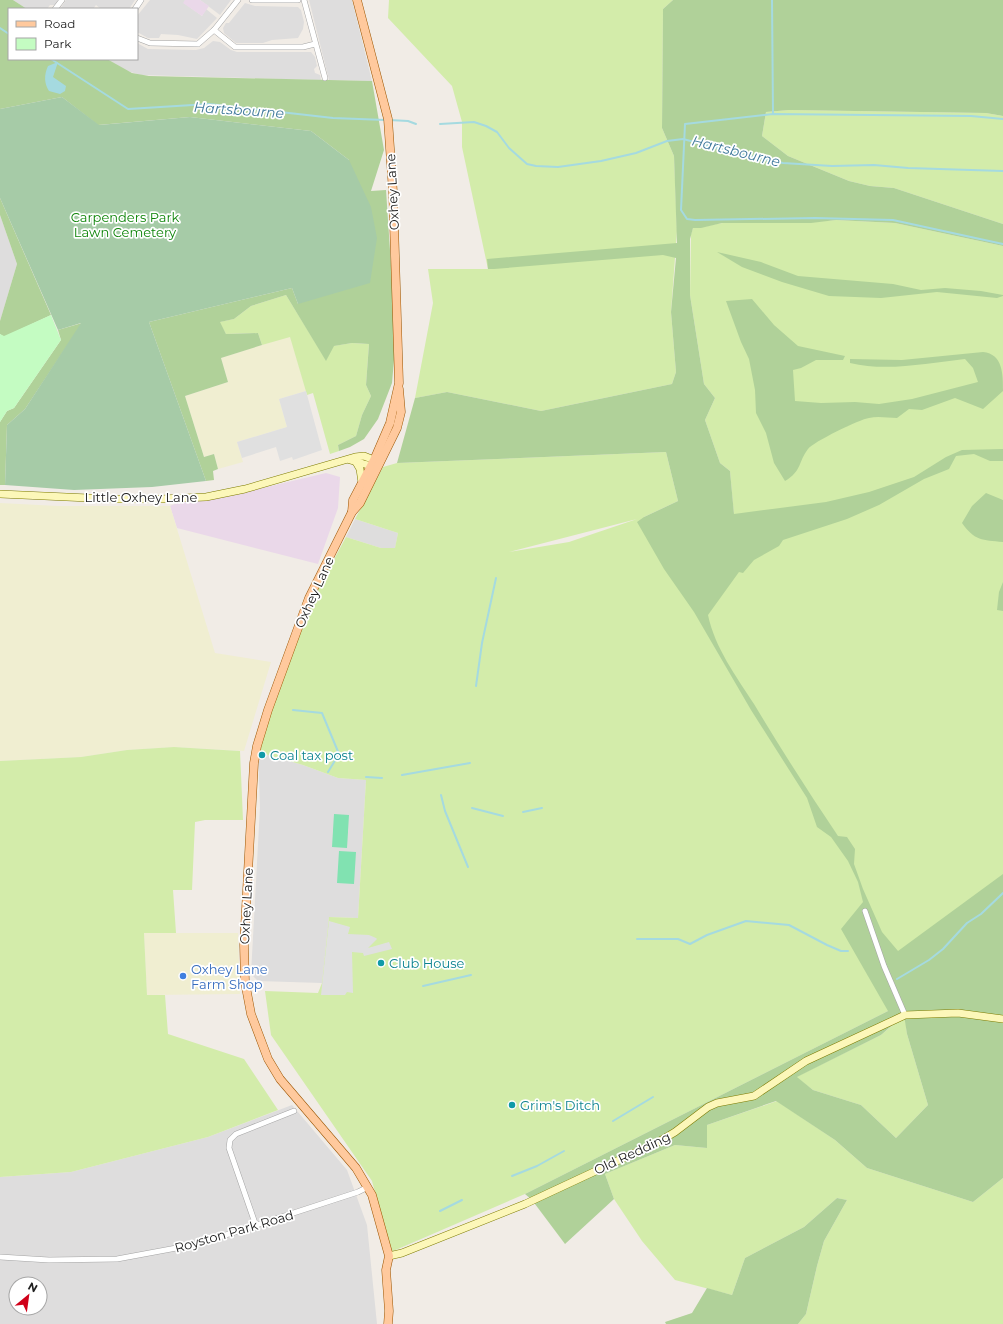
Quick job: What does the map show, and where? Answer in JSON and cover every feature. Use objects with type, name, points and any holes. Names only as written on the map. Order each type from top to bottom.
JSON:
[{"type":"main road","name":"Oxhey Lane","points":[[357,0],[387,120],[393,192],[399,389],[390,423],[360,503],[352,512],[309,598],[288,654],[257,746],[252,794],[244,963],[251,1014],[268,1059],[280,1079],[356,1168],[374,1200],[389,1256],[386,1270],[389,1311],[388,1324]]},
{"type":"main road","name":"Oxhey Lane","points":[[352,512],[353,500],[375,464]]},
{"type":"street","points":[[56,8],[62,0]]},
{"type":"street","points":[[138,38],[150,43],[194,44],[204,40],[214,30],[238,0]]},
{"type":"street","points":[[252,0],[298,0]]},
{"type":"street","points":[[304,0],[325,78]]},
{"type":"street","points":[[214,30],[235,47],[304,47],[315,44]]},
{"type":"street","points":[[353,461],[375,464]]},
{"type":"street","points":[[353,461],[361,474],[362,483]]},
{"type":"street","name":"Little Oxhey Lane","points":[[0,494],[111,499],[194,498],[245,489],[353,461]]},
{"type":"street","points":[[865,911],[884,966],[905,1015]]},
{"type":"street","name":"Old Redding","points":[[389,1256],[402,1254],[525,1204],[660,1141],[675,1132],[708,1107],[717,1103],[754,1096],[806,1061],[905,1015],[958,1013],[1003,1019]]},
{"type":"street","points":[[256,1226],[229,1148],[230,1140],[236,1134],[294,1111]]},
{"type":"street","name":"Royston Park Road","points":[[0,1257],[49,1260],[117,1259],[198,1244],[358,1192],[368,1187]]},
{"type":"shaded area","points":[[13,0],[58,0],[55,5],[50,5],[48,8],[25,8]]},
{"type":"shaded area","points":[[66,0],[135,0],[130,8],[100,8],[96,5],[94,8],[61,8]]},
{"type":"shaded area","points":[[150,0],[185,0],[184,3],[202,16],[206,9],[217,18],[197,39],[178,35],[161,34],[159,38],[148,38],[138,33],[138,15]]},
{"type":"shaded area","points":[[185,0],[200,0],[209,6],[202,16],[183,3]]},
{"type":"shaded area","points":[[200,0],[231,0],[220,15]]},
{"type":"shaded area","points":[[309,0],[352,0],[372,81],[329,80]]},
{"type":"shaded area","points":[[245,3],[255,6],[298,7],[301,10],[304,22],[303,29],[298,38],[272,40],[263,43],[236,43],[224,33],[223,28],[226,23],[229,23]]},
{"type":"shaded area","points":[[213,41],[220,42],[231,50],[237,52],[311,52],[315,57],[317,66],[314,69],[315,73],[320,75],[321,80],[141,75],[127,71],[109,60],[138,60],[138,44],[148,49],[196,50],[204,48]]},
{"type":"shaded area","points":[[0,215],[17,264],[0,321]]},
{"type":"shaded area","points":[[290,336],[306,391],[279,399],[287,427],[237,442],[243,462],[218,469],[214,454],[204,457],[185,396],[228,382],[221,358]]},
{"type":"shaded area","points":[[306,391],[322,450],[293,460],[292,457],[280,461],[276,447],[242,458],[237,442],[287,427],[279,399]]},
{"type":"shaded area","points":[[326,473],[340,477],[338,508],[318,564],[177,528],[170,506],[180,502],[245,492]]},
{"type":"shaded area","points":[[0,503],[58,506],[170,506],[215,653],[271,662],[244,751],[174,747],[127,750],[81,757],[0,761]]},
{"type":"shaded area","points":[[355,519],[398,533],[395,549],[381,548],[346,537]]},
{"type":"shaded area","points":[[258,752],[303,765],[338,778],[366,780],[358,918],[329,917],[322,983],[258,981],[251,974],[260,807]]},
{"type":"shaded area","points":[[329,921],[350,927],[348,934],[369,935],[376,938],[377,939],[368,948],[389,942],[392,949],[364,956],[363,953],[352,952],[353,993],[347,992],[345,995],[321,995]]},
{"type":"shaded area","name":"Oxhey Lane Farm Shop","points":[[144,933],[238,933],[240,994],[147,995]]},
{"type":"shaded area","points":[[292,1105],[347,1170],[367,1225],[377,1324],[0,1324],[0,1177],[71,1172],[208,1137]]},
{"type":"green space","points":[[0,0],[13,0],[25,8],[8,8],[8,60],[109,60],[132,73],[149,76],[372,81],[384,150],[371,191],[386,190],[394,310],[394,360],[392,383],[378,419],[364,439],[339,451],[338,445],[356,436],[362,415],[371,396],[366,385],[369,344],[352,343],[334,346],[326,361],[286,295],[251,306],[234,319],[220,322],[226,334],[258,333],[262,345],[221,358],[228,382],[185,396],[204,457],[214,454],[218,469],[213,471],[214,480],[206,481],[149,322],[292,288],[298,304],[349,160],[311,131],[190,117],[98,125],[62,97],[0,109]]},
{"type":"green space","points":[[389,0],[673,0],[663,9],[662,128],[674,156],[677,231],[671,312],[676,372],[672,384],[541,411],[447,392],[415,398],[433,303],[428,269],[488,269],[462,147],[462,122],[452,86],[388,18]]},
{"type":"green space","points":[[673,0],[1003,0],[1003,116],[986,113],[789,110],[766,112],[762,136],[788,156],[849,181],[870,186],[894,188],[1003,224],[1003,246],[895,223],[836,220],[811,223],[722,223],[701,228],[693,228],[690,239],[690,295],[704,384],[715,398],[705,420],[720,463],[730,471],[734,514],[826,502],[869,492],[914,477],[946,457],[962,450],[1003,449],[1003,461],[990,461],[974,454],[956,456],[949,469],[924,479],[879,505],[847,519],[783,540],[779,546],[754,560],[743,573],[739,572],[708,615],[716,639],[733,672],[816,804],[838,836],[847,837],[855,849],[854,864],[863,889],[882,932],[898,951],[1003,874],[1003,1178],[973,1202],[867,1168],[835,1140],[776,1101],[707,1125],[707,1148],[675,1145],[605,1174],[614,1199],[565,1244],[532,1200],[525,1194],[888,1011],[841,929],[863,902],[858,882],[848,861],[831,837],[817,827],[807,798],[751,710],[694,612],[664,569],[637,522],[644,517],[678,501],[666,452],[397,463],[415,398],[447,392],[541,411],[672,384],[676,372],[671,312],[676,258],[663,255],[494,269],[488,269],[487,259],[677,243],[674,156],[662,128],[663,9]],"holes":[[[904,1015],[907,1034],[928,1105],[896,1138],[861,1105],[813,1090],[797,1077],[881,1035]]]},
{"type":"green space","name":"Carpenders Park Lawn Cemetery","points":[[62,97],[99,125],[190,117],[311,131],[349,160],[371,207],[377,238],[370,283],[298,304],[292,288],[149,322],[206,481],[152,487],[74,490],[5,485],[7,425],[25,409],[81,323],[58,330],[0,198],[0,109]]},
{"type":"green space","points":[[789,110],[986,113],[1003,116],[1003,224],[894,188],[870,186],[849,181],[788,156],[762,136],[766,112]]},
{"type":"green space","points":[[0,198],[51,315],[4,337],[0,334],[0,321],[17,264],[0,215]]},
{"type":"green space","points":[[836,220],[895,223],[1003,246],[1003,876],[888,1011],[525,1194],[391,1252],[372,1181],[271,1035],[265,991],[318,993],[322,983],[329,917],[358,918],[366,780],[338,778],[303,765],[258,752],[304,615],[346,537],[381,548],[395,548],[398,533],[355,519],[383,467],[397,463],[666,452],[678,501],[644,517],[739,571],[730,471],[720,463],[705,420],[715,398],[704,384],[690,295],[691,234],[693,228],[723,223]],"holes":[[[637,519],[569,542],[509,552]]]},
{"type":"green space","points":[[717,252],[761,262],[798,276],[893,284],[921,290],[945,288],[981,291],[1003,296],[997,298],[937,292],[881,298],[829,296],[782,282],[742,267]]},
{"type":"green space","points":[[286,295],[326,360],[333,346],[352,343],[369,344],[366,385],[371,396],[362,415],[356,436],[338,445],[339,451],[330,454],[313,393],[307,395],[290,337],[262,345],[258,333],[226,334],[219,322],[234,319],[251,306]]},
{"type":"green space","points":[[752,299],[774,325],[798,346],[845,356],[843,360],[816,360],[801,368],[793,370],[795,401],[879,404],[912,399],[978,382],[973,368],[965,359],[907,366],[878,367],[850,363],[850,359],[902,360],[983,352],[995,357],[998,361],[1003,378],[1003,391],[983,409],[955,398],[922,410],[909,409],[897,418],[872,417],[856,422],[827,436],[808,449],[797,470],[785,481],[774,463],[766,433],[756,413],[755,390],[749,359],[726,301]]},
{"type":"green space","points":[[51,315],[61,340],[14,408],[7,411],[0,422],[0,334],[4,336]]},
{"type":"green space","points":[[82,323],[25,409],[7,425],[5,485],[0,485],[0,422],[7,411],[14,408],[61,340],[58,330]]},
{"type":"green space","points":[[986,493],[1003,500],[1003,542],[984,540],[975,536],[962,523],[972,506]]},
{"type":"green space","points":[[1003,582],[1003,611],[997,610],[999,592]]},
{"type":"green space","points":[[174,747],[240,751],[243,820],[205,820],[195,822],[192,890],[173,890],[176,933],[144,933],[147,995],[165,995],[168,1034],[244,1059],[278,1110],[208,1137],[71,1172],[0,1177],[0,761],[81,757],[127,750]]},
{"type":"green space","points":[[334,814],[349,815],[347,848],[332,847]]},
{"type":"green space","points":[[339,851],[356,852],[354,884],[337,883]]},
{"type":"green space","points":[[905,1015],[907,1034],[928,1105],[896,1138],[861,1105],[813,1090],[796,1077],[881,1035]]},
{"type":"green space","points":[[777,1101],[835,1140],[867,1168],[973,1202],[1003,1178],[1003,1324],[798,1324],[806,1314],[824,1241],[847,1200],[837,1198],[804,1227],[745,1258],[732,1295],[675,1280],[642,1241],[614,1199],[605,1174],[675,1145],[707,1148],[707,1125]]},
{"type":"green space","points":[[837,1198],[847,1200],[824,1241],[806,1314],[798,1324],[666,1324],[665,1322],[692,1313],[707,1288],[732,1295],[745,1258],[804,1227]]},
{"type":"water","points":[[58,62],[53,77],[66,86],[65,91],[60,94],[49,91],[45,79],[48,66]]},
{"type":"waterway","points":[[772,0],[773,114]]},
{"type":"waterway","name":"Hartsbourne","points":[[0,28],[8,33]]},
{"type":"waterway","name":"Hartsbourne","points":[[53,60],[128,109],[209,104],[333,118],[385,120]]},
{"type":"waterway","points":[[1003,119],[971,116],[773,114],[685,124],[681,210],[687,219],[695,220],[815,218],[893,220],[1003,244]]},
{"type":"waterway","name":"Hartsbourne","points":[[389,120],[408,121],[416,124]]},
{"type":"waterway","name":"Hartsbourne","points":[[440,124],[474,122],[486,126],[497,132],[509,148],[527,164],[536,166],[558,167],[601,161],[636,153],[667,141],[683,139],[744,155],[783,163],[832,166],[874,165],[908,168],[1003,171]]},
{"type":"waterway","points":[[476,686],[482,643],[496,578]]},
{"type":"waterway","points":[[293,710],[322,713],[339,754],[328,772]]},
{"type":"waterway","points":[[402,775],[470,763]]},
{"type":"waterway","points":[[366,777],[382,778]]},
{"type":"waterway","points":[[441,795],[445,811],[468,867]]},
{"type":"waterway","points":[[472,808],[503,816]]},
{"type":"waterway","points":[[523,812],[542,808]]},
{"type":"waterway","points":[[897,979],[929,960],[943,949],[967,923],[981,914],[1003,893]]},
{"type":"waterway","points":[[637,939],[678,939],[690,944],[707,935],[746,921],[789,925],[827,945],[841,951],[848,951]]},
{"type":"waterway","points":[[423,986],[471,975]]},
{"type":"waterway","points":[[613,1121],[653,1097]]},
{"type":"waterway","points":[[512,1176],[537,1166],[564,1151]]},
{"type":"waterway","points":[[440,1211],[462,1200]]},
{"type":"place","name":"Coal tax post","points":[[262,755]]},
{"type":"place","name":"Club House","points":[[381,963]]},
{"type":"place","name":"Oxhey Lane Farm Shop","points":[[183,976]]},
{"type":"place","name":"Grim's Ditch","points":[[512,1105]]}]
